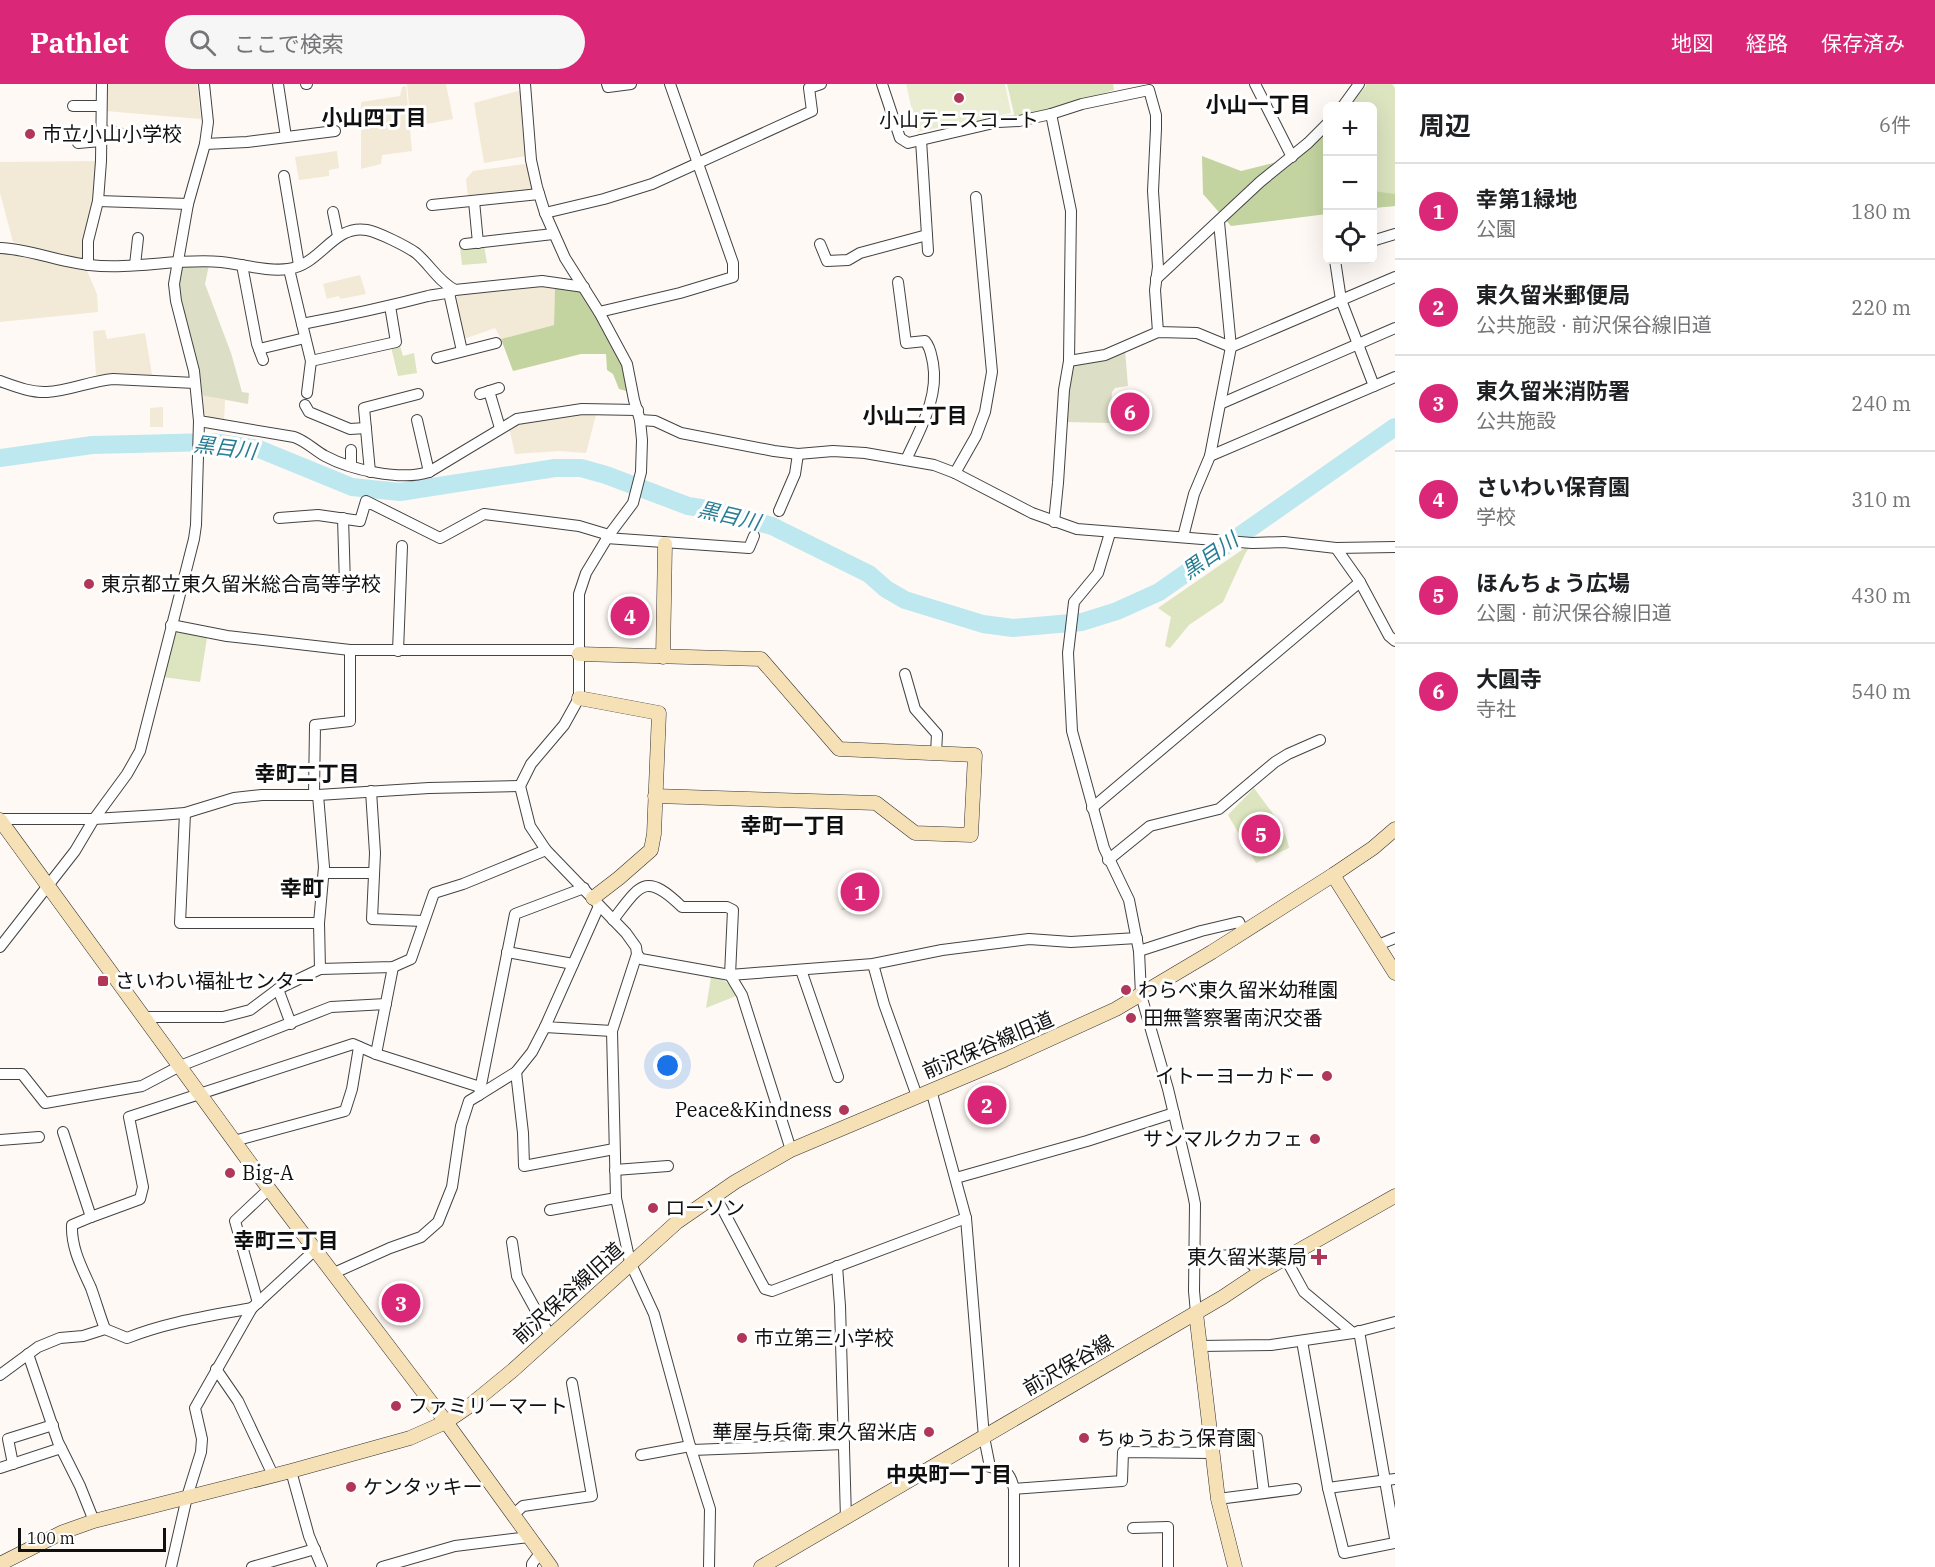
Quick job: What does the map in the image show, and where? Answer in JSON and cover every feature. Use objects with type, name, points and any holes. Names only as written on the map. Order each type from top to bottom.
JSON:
[{"type":"street","points":[[88,265],[88,241],[98,201],[102,84]]},
{"type":"street","points":[[0,947],[75,850],[140,751],[194,539],[199,421],[188,342],[175,294],[188,204],[205,144],[208,122],[204,84]]},
{"type":"street","points":[[278,84],[286,137]]},
{"type":"street","points":[[525,84],[531,160],[545,213],[565,258],[599,312],[627,364],[639,415],[642,440],[640,475],[633,503],[608,537],[586,573],[579,594],[579,698],[564,725],[531,764],[520,786],[530,826],[546,849],[614,920],[636,947],[638,954],[612,1031],[616,1198],[630,1262],[654,1314],[710,1509],[709,1567]]},
{"type":"street","points":[[607,84],[608,87],[631,84]]},
{"type":"street","points":[[599,312],[680,293],[733,277],[733,263],[670,84]]},
{"type":"street","points":[[545,213],[629,192],[661,180],[812,111],[809,88],[821,84]]},
{"type":"street","points":[[882,84],[900,138],[908,142],[998,122],[1018,121],[1051,114],[1146,87],[1156,115],[1153,190],[1158,267],[1156,279],[1158,332]]},
{"type":"street","points":[[1118,84],[1118,96]]},
{"type":"street","points":[[1255,84],[1292,156]]},
{"type":"street","points":[[1346,102],[1359,84]]},
{"type":"street","points":[[73,106],[101,106]]},
{"type":"street","points":[[1051,114],[1071,211],[1069,360],[1064,390],[1054,522]]},
{"type":"street","points":[[1156,279],[1260,182],[1323,128]]},
{"type":"street","points":[[205,144],[247,142],[336,131]]},
{"type":"street","points":[[78,143],[120,133]]},
{"type":"street","points":[[921,140],[928,251]]},
{"type":"street","points":[[284,176],[302,324],[311,360],[306,399],[309,412],[350,429],[366,428]]},
{"type":"street","points":[[432,206],[539,194]]},
{"type":"street","points":[[955,473],[976,436],[987,402],[992,372],[976,197]]},
{"type":"street","points":[[98,201],[188,204]]},
{"type":"street","points":[[474,201],[478,243]]},
{"type":"street","points":[[333,212],[338,236]]},
{"type":"street","points":[[1183,537],[1194,494],[1210,456],[1231,347],[1219,222]]},
{"type":"street","points":[[0,248],[88,265],[119,267],[178,261],[294,267],[319,255],[338,236],[355,230],[366,230],[408,248],[448,286],[452,292],[462,351]]},
{"type":"street","points":[[465,244],[553,234]]},
{"type":"street","points":[[1377,239],[1395,234]]},
{"type":"street","points":[[820,244],[827,261],[848,260],[860,254],[927,235]]},
{"type":"street","points":[[135,264],[138,238]]},
{"type":"street","points":[[1336,264],[1341,300],[1374,386]]},
{"type":"street","points":[[242,265],[263,360]]},
{"type":"street","points":[[1069,360],[1105,355],[1158,332],[1197,333],[1231,347],[1395,277]]},
{"type":"street","points":[[302,324],[390,306],[438,293],[543,281],[584,287]]},
{"type":"street","points":[[898,282],[906,343],[925,341],[930,346],[935,377],[931,405],[906,460]]},
{"type":"street","points":[[311,360],[396,342],[390,306]]},
{"type":"street","points":[[1220,404],[1395,328]]},
{"type":"street","points":[[259,348],[305,338]]},
{"type":"street","points":[[437,358],[496,343]]},
{"type":"street","points":[[1210,456],[1395,377]]},
{"type":"street","points":[[0,381],[47,392],[113,379],[195,383]]},
{"type":"street","points":[[489,391],[500,428]]},
{"type":"street","points":[[370,472],[364,408],[418,394]]},
{"type":"street","points":[[199,421],[294,437],[303,440],[327,457],[370,472],[421,475],[517,419],[582,409],[639,415],[681,433],[798,454],[848,451],[934,465],[1054,522],[1077,529],[1252,543],[1284,542],[1336,548],[1395,547]]},
{"type":"street","points":[[417,420],[429,472]]},
{"type":"street","points":[[351,450],[351,465]]},
{"type":"street","points":[[780,511],[795,474],[798,454]]},
{"type":"street","points":[[279,518],[318,515],[360,521],[366,501],[440,538],[484,514],[579,526],[608,537],[664,544],[750,548],[753,536]]},
{"type":"street","points":[[343,518],[345,585]]},
{"type":"street","points":[[1110,533],[1098,573],[1074,602],[1070,638],[1069,690],[1072,731],[1108,860],[1129,900],[1137,938],[1141,995],[1174,1113],[1195,1204],[1196,1312],[1218,1499],[1235,1567]]},
{"type":"street","points":[[663,657],[664,544]]},
{"type":"street","points":[[398,651],[402,546]]},
{"type":"street","points":[[1336,548],[1360,582],[1389,636],[1395,641]]},
{"type":"street","points":[[1092,808],[1360,582]]},
{"type":"street","points":[[171,626],[238,638],[350,650],[573,650],[579,654],[761,660],[839,749],[975,755],[970,835],[915,833],[876,803],[655,796]]},
{"type":"street","points":[[320,969],[319,923],[324,873],[316,795],[315,725],[350,722],[350,650]]},
{"type":"street","points":[[905,674],[915,709],[937,734],[936,753]]},
{"type":"street","points":[[480,1091],[515,914],[592,898],[651,850],[654,834],[659,713],[579,698]]},
{"type":"street","points":[[1108,860],[1145,829],[1220,809],[1275,762],[1320,740]]},
{"type":"street","points":[[0,820],[94,819],[185,813],[234,798],[520,786]]},
{"type":"street","points":[[371,791],[374,873],[372,919],[423,921]]},
{"type":"street","points":[[185,813],[180,923],[319,923]]},
{"type":"street","points":[[0,820],[269,1189],[446,1422],[551,1567]]},
{"type":"street","points":[[1395,829],[1373,848],[1333,875],[1395,974]]},
{"type":"street","points":[[144,1017],[223,1017],[250,1010],[278,989],[320,969],[393,967],[411,959],[434,893],[464,884],[546,849]]},
{"type":"street","points":[[324,873],[374,873]]},
{"type":"street","name":"前沢保谷線旧道","points":[[0,1564],[63,1532],[94,1521],[410,1438],[446,1422],[468,1407],[677,1222],[735,1182],[791,1150],[1089,1023],[1141,995],[1333,875]]},
{"type":"street","points":[[614,920],[638,889],[649,886],[665,891],[682,907],[727,907],[733,910],[730,975],[742,995],[791,1150]]},
{"type":"street","points":[[334,1273],[421,1237],[438,1222],[452,1187],[464,1118],[470,1101],[480,1091],[516,1072],[532,1052],[573,964],[592,898]]},
{"type":"street","points":[[1138,951],[1201,931],[1239,922],[1243,931]]},
{"type":"street","points":[[638,954],[646,960],[730,975],[873,964],[942,950],[1029,939],[1071,942],[1137,938]]},
{"type":"street","points":[[1378,945],[1395,938]]},
{"type":"street","points":[[507,952],[573,964]]},
{"type":"street","points":[[873,964],[884,1004],[918,1096]]},
{"type":"street","points":[[376,1054],[393,967]]},
{"type":"street","points":[[801,970],[838,1077]]},
{"type":"street","points":[[278,989],[291,1024]]},
{"type":"street","points":[[0,1074],[22,1074],[45,1103],[142,1086],[180,1066],[332,1008],[386,1004]]},
{"type":"street","points":[[545,1027],[612,1031]]},
{"type":"street","points":[[105,1329],[90,1287],[82,1272],[71,1236],[72,1225],[140,1199],[143,1187],[129,1117],[353,1044],[480,1091]]},
{"type":"street","points":[[234,1141],[345,1111],[352,1089],[359,1047]]},
{"type":"street","points":[[516,1072],[523,1133],[524,1166],[614,1149]]},
{"type":"street","points":[[931,1090],[966,1218],[984,1437],[990,1467],[1006,1471],[1012,1478],[1014,1489],[1014,1567]]},
{"type":"street","points":[[956,1178],[1087,1141],[1174,1113]]},
{"type":"street","points":[[63,1132],[91,1217]]},
{"type":"street","points":[[0,1140],[39,1137]]},
{"type":"street","points":[[615,1170],[668,1166]]},
{"type":"street","points":[[255,1305],[235,1221],[269,1189]]},
{"type":"street","points":[[714,1195],[765,1289],[772,1291],[966,1218]]},
{"type":"street","name":"前沢保谷線","points":[[761,1567],[1395,1196]]},
{"type":"street","points":[[550,1210],[616,1198]]},
{"type":"street","points":[[512,1242],[517,1276],[550,1336]]},
{"type":"street","points":[[171,1567],[187,1497],[201,1452],[195,1408],[255,1305],[316,1250]]},
{"type":"street","points":[[1194,1260],[1234,1254],[1254,1265],[1259,1274]]},
{"type":"street","points":[[1286,1259],[1304,1292],[1356,1332],[1390,1479],[1395,1538]]},
{"type":"street","points":[[837,1266],[846,1519]]},
{"type":"street","points":[[0,1375],[38,1347],[60,1338],[83,1336],[105,1329],[127,1338],[152,1328],[255,1305]]},
{"type":"street","points":[[1200,1346],[1253,1346],[1302,1341],[1356,1332],[1395,1322]]},
{"type":"street","points":[[1302,1341],[1328,1488],[1344,1553],[1395,1543]]},
{"type":"street","points":[[28,1354],[61,1448],[94,1521]]},
{"type":"street","points":[[216,1369],[238,1401],[273,1475]]},
{"type":"street","points":[[513,1515],[523,1506],[592,1496],[572,1383]]},
{"type":"street","points":[[13,1464],[8,1439],[53,1425]]},
{"type":"street","points":[[1257,1438],[1264,1493]]},
{"type":"street","points":[[641,1455],[691,1448],[844,1444]]},
{"type":"street","points":[[0,1468],[61,1448]]},
{"type":"street","points":[[1014,1489],[1122,1481],[1123,1452],[1213,1453]]},
{"type":"street","points":[[291,1471],[322,1567]]},
{"type":"street","points":[[1328,1488],[1390,1479]]},
{"type":"street","points":[[1218,1499],[1296,1489]]},
{"type":"street","points":[[1133,1528],[1168,1527],[1168,1567]]},
{"type":"street","points":[[382,1567],[455,1546],[529,1537]]},
{"type":"street","points":[[252,1567],[315,1549]]},
{"type":"street","points":[[532,1567],[540,1553]]},
{"type":"shaded area","points":[[107,84],[197,84],[201,119],[105,111]]},
{"type":"shaded area","points":[[407,84],[446,84],[453,119],[411,127]]},
{"type":"shaded area","points":[[406,86],[412,151],[382,155],[381,164],[361,169],[361,102],[400,96],[402,87]]},
{"type":"shaded area","points":[[522,90],[522,126],[526,156],[484,163],[474,103]]},
{"type":"shaded area","points":[[337,151],[339,168],[329,170],[329,176],[299,180],[295,157]]},
{"type":"shaded area","points":[[98,161],[83,258],[80,260],[13,242],[0,193],[0,162]]},
{"type":"shaded area","points":[[524,164],[527,166],[533,187],[530,191],[468,197],[466,179],[473,171]]},
{"type":"shaded area","points":[[0,253],[12,253],[87,271],[97,294],[98,312],[0,322]]},
{"type":"shaded area","points":[[360,275],[366,294],[327,299],[323,284]]},
{"type":"shaded area","points":[[536,285],[555,287],[554,325],[501,339],[495,328],[464,339],[454,301],[459,293]]},
{"type":"shaded area","points":[[105,330],[107,339],[145,333],[152,375],[114,373],[96,375],[93,331]]},
{"type":"shaded area","points":[[200,393],[225,400],[224,421],[209,418],[203,412]]},
{"type":"shaded area","points":[[163,407],[163,427],[150,427],[150,408]]},
{"type":"shaded area","points":[[597,411],[586,453],[559,451],[515,454],[509,427],[521,421]]},
{"type":"green space","name":"小山テニスコート","points":[[906,84],[1005,84],[1011,113],[917,132]]},
{"type":"green space","points":[[1007,84],[1113,84],[1114,90],[1051,110],[1015,118]]},
{"type":"green space","points":[[1366,84],[1392,84],[1395,88],[1395,206],[1377,208],[1377,102],[1352,102]]},
{"type":"green space","points":[[1323,131],[1323,214],[1231,226],[1203,194],[1202,156],[1241,171],[1297,157]]},
{"type":"green space","points":[[1377,192],[1395,194],[1395,206],[1377,208]]},
{"type":"green space","points":[[484,245],[487,263],[462,265],[460,248]]},
{"type":"green space","points":[[209,265],[205,284],[231,353],[242,392],[249,393],[248,404],[205,396],[200,393],[179,290],[181,266]]},
{"type":"green space","points":[[555,287],[583,290],[624,366],[630,392],[619,389],[613,374],[607,370],[606,354],[581,354],[513,371],[501,339],[554,325]]},
{"type":"green space","points":[[400,346],[403,356],[414,353],[417,373],[398,376],[391,347]]},
{"type":"green space","points":[[1125,350],[1128,386],[1115,388],[1112,392],[1110,423],[1065,422],[1071,365]]},
{"type":"green space","points":[[1252,543],[1223,602],[1189,625],[1170,648],[1165,646],[1171,617],[1158,608]]},
{"type":"green space","points":[[178,632],[207,638],[200,682],[163,677],[174,634]]},
{"type":"green space","points":[[1254,788],[1280,824],[1289,848],[1256,863],[1228,815]]},
{"type":"green space","points":[[865,876],[868,908],[841,910]]},
{"type":"green space","points":[[711,977],[726,982],[736,996],[706,1008]]},
{"type":"waterway","name":"黒目川","points":[[0,458],[92,445],[213,442],[259,449],[352,487],[400,492],[555,468],[581,468],[688,506],[714,510],[772,526],[869,574],[886,589],[905,600],[983,624],[1013,628],[1082,622],[1117,611],[1159,592],[1395,427]]},
{"type":"place","name":"小山テニスコート","points":[[959,98]]},
{"type":"place","name":"市立小山小学校","points":[[30,134]]},
{"type":"place","name":"大圓寺","points":[[1130,412]]},
{"type":"place","name":"東京都立東久留米総合高等学校","points":[[89,584]]},
{"type":"place","name":"さいわい保育園","points":[[630,616]]},
{"type":"place","name":"ほんちょう広場","points":[[1261,834]]},
{"type":"place","name":"幸第1緑地","points":[[860,892]]},
{"type":"place","name":"さいわい福祉センター","points":[[103,981]]},
{"type":"place","name":"わらべ東久留米幼稚園","points":[[1126,990]]},
{"type":"place","name":"田無警察署南沢交番","points":[[1131,1018]]},
{"type":"place","name":"イトーヨーカドー","points":[[1327,1076]]},
{"type":"place","name":"東久留米郵便局","points":[[987,1105]]},
{"type":"place","name":"Peace&Kindness","points":[[844,1110]]},
{"type":"place","name":"サンマルクカフェ","points":[[1315,1139]]},
{"type":"place","name":"Big-A","points":[[230,1173]]},
{"type":"place","name":"ローソン","points":[[653,1208]]},
{"type":"place","name":"東久留米薬局","points":[[1319,1257]]},
{"type":"place","name":"東久留米消防署","points":[[401,1303]]},
{"type":"place","name":"市立第三小学校","points":[[742,1338]]},
{"type":"place","name":"ファミリーマート","points":[[396,1406]]},
{"type":"place","name":"華屋与兵衛 東久留米店","points":[[929,1432]]},
{"type":"place","name":"ちゅうおう保育園","points":[[1084,1438]]},
{"type":"place","name":"ケンタッキー","points":[[351,1487]]},
{"type":"district","name":"小山一丁目","points":[[1258,105]]},
{"type":"district","name":"小山四丁目","points":[[374,118]]},
{"type":"district","name":"小山二丁目","points":[[915,416]]},
{"type":"district","name":"幸町二丁目","points":[[307,774]]},
{"type":"district","name":"幸町一丁目","points":[[793,826]]},
{"type":"district","name":"幸町","points":[[302,888]]},
{"type":"district","name":"幸町三丁目","points":[[286,1241]]},
{"type":"district","name":"中央町一丁目","points":[[949,1475]]}]
